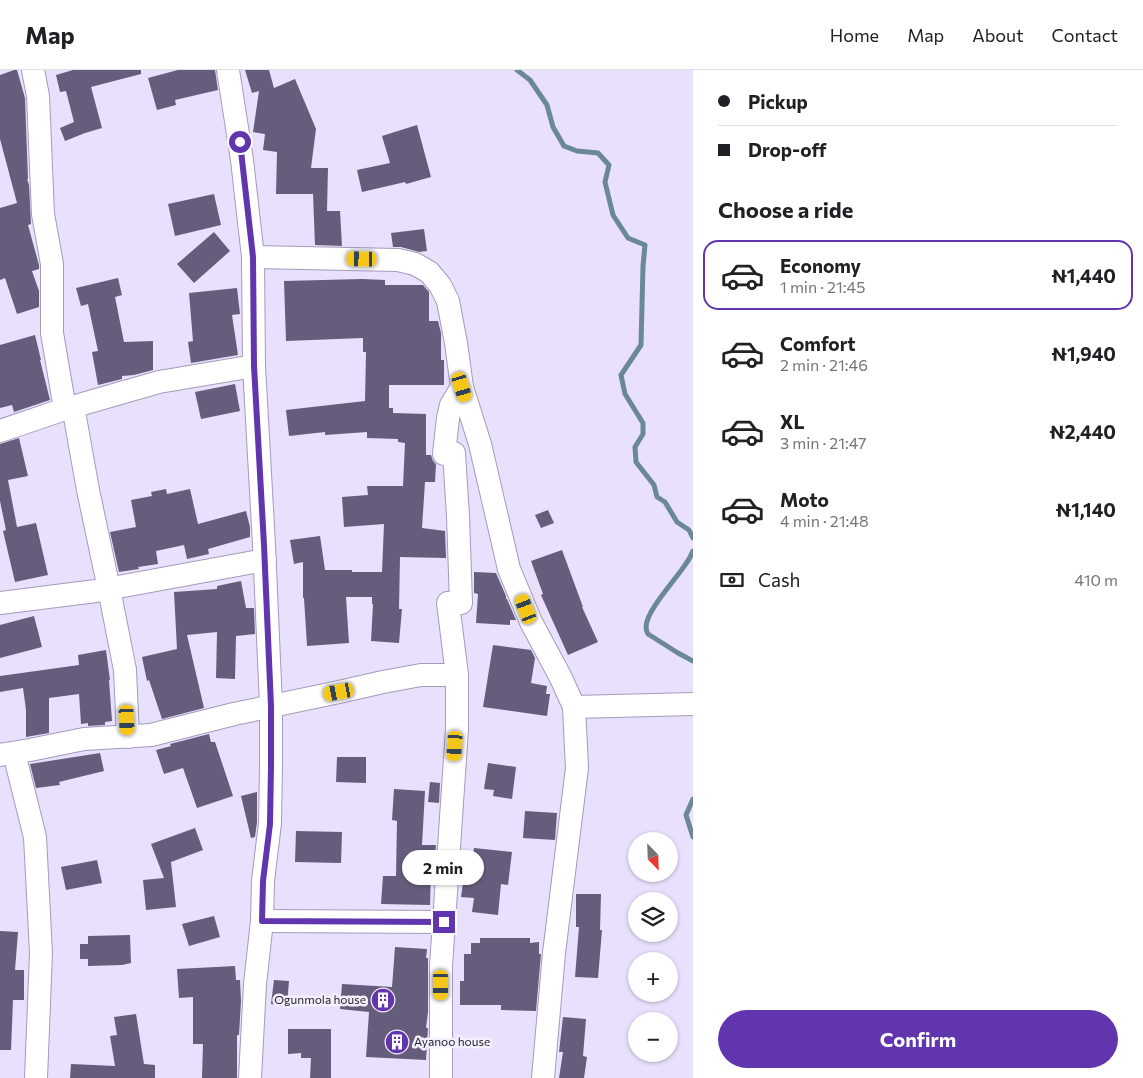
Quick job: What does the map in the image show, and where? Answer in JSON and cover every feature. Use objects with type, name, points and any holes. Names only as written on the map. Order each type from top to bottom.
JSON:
[{"type":"street","points":[[34,70],[38,96],[43,214],[52,264],[52,333],[88,490],[125,670],[128,737]]},
{"type":"street","points":[[228,70],[242,160],[253,257],[254,366],[271,706],[270,824],[263,881],[262,921],[255,984],[250,1078]]},
{"type":"street","points":[[253,257],[398,260],[415,264],[429,272],[440,285],[448,301],[462,387],[480,444],[509,569],[531,622],[574,707],[577,768],[554,953],[543,1078]]},
{"type":"street","points":[[0,430],[159,382],[254,366]]},
{"type":"street","points":[[441,1078],[441,966],[457,729],[457,674],[448,603],[461,603],[454,453],[444,454],[448,418],[452,405],[462,387]]},
{"type":"street","points":[[0,603],[109,588],[265,560]]},
{"type":"street","points":[[36,1078],[40,953],[35,837],[7,754],[84,739],[151,735],[234,714],[383,682],[421,675],[457,674]]},
{"type":"street","points":[[574,707],[693,704]]},
{"type":"street","points":[[262,921],[444,922]]},
{"type":"building","points":[[17,70],[25,98],[27,179],[31,224],[28,225],[39,265],[39,269],[32,271],[39,291],[39,307],[17,314],[5,278],[0,280],[0,208],[17,203],[0,139],[0,75]]},
{"type":"building","points":[[73,70],[141,70],[141,74],[91,87],[102,128],[65,141],[60,128],[74,122],[66,91],[60,92],[56,75]]},
{"type":"building","points":[[178,70],[215,70],[218,90],[175,100],[176,105],[157,110],[148,78]]},
{"type":"building","points":[[245,70],[269,70],[274,88],[295,79],[316,129],[311,168],[328,168],[327,211],[340,211],[342,246],[315,245],[313,194],[276,194],[277,152],[263,150],[265,134],[253,132],[259,91],[252,93]]},
{"type":"building","points":[[417,125],[431,177],[406,184],[405,182],[362,192],[357,170],[390,163],[382,136]]},
{"type":"building","points":[[214,194],[221,225],[175,236],[168,204]]},
{"type":"building","points":[[424,229],[427,251],[419,252],[401,247],[393,247],[391,233]]},
{"type":"building","points":[[214,232],[230,251],[194,283],[177,264]]},
{"type":"building","points":[[118,278],[122,295],[115,297],[124,342],[153,341],[153,370],[122,376],[122,379],[98,385],[92,352],[98,351],[88,304],[81,306],[76,288]]},
{"type":"building","points":[[385,280],[385,285],[423,285],[429,292],[429,321],[438,321],[441,333],[441,360],[444,360],[444,385],[389,385],[389,408],[393,408],[393,413],[426,414],[426,455],[431,455],[436,464],[435,482],[425,482],[422,528],[445,531],[446,558],[400,557],[399,609],[402,609],[399,643],[371,641],[372,597],[346,597],[349,643],[307,646],[303,598],[303,562],[294,564],[290,540],[320,536],[325,570],[382,572],[384,524],[344,527],[342,497],[368,495],[367,486],[403,486],[405,443],[398,442],[398,439],[367,438],[367,432],[325,435],[325,432],[289,436],[286,410],[365,401],[366,352],[363,352],[363,338],[286,341],[284,281]]},
{"type":"building","points":[[237,288],[240,314],[232,315],[238,355],[191,363],[188,342],[193,341],[189,293]]},
{"type":"building","points":[[35,335],[50,400],[14,412],[12,405],[0,408],[0,345]]},
{"type":"building","points":[[235,384],[240,411],[201,419],[195,392]]},
{"type":"building","points":[[19,438],[28,476],[8,480],[17,527],[36,523],[48,575],[15,582],[3,531],[6,530],[0,501],[0,444]]},
{"type":"building","points":[[166,489],[167,494],[190,489],[198,524],[246,511],[250,527],[250,537],[208,549],[209,554],[187,559],[184,545],[156,551],[158,564],[119,572],[110,532],[136,527],[131,500],[152,496],[151,492]]},
{"type":"building","points":[[548,510],[554,523],[541,528],[535,515]]},
{"type":"building","points":[[562,550],[582,607],[598,642],[568,655],[541,595],[543,594],[531,561]]},
{"type":"building","points":[[474,572],[496,573],[516,620],[510,620],[510,625],[476,623],[478,594],[474,593]]},
{"type":"building","points":[[241,581],[246,608],[254,608],[255,634],[236,636],[235,679],[216,678],[217,632],[187,635],[204,708],[162,719],[149,680],[147,681],[142,657],[177,649],[174,592],[217,589],[217,586]]},
{"type":"building","points":[[34,616],[42,647],[0,658],[0,625]]},
{"type":"building","points":[[493,645],[531,650],[535,658],[531,683],[547,686],[546,694],[550,694],[547,716],[483,707]]},
{"type":"building","points":[[106,650],[112,721],[105,722],[105,725],[88,726],[88,723],[81,724],[79,694],[49,698],[49,733],[26,737],[26,710],[23,688],[0,692],[0,676],[79,665],[78,655]]},
{"type":"building","points":[[209,734],[211,742],[215,742],[233,796],[197,808],[183,768],[164,774],[156,750],[171,746],[170,744]]},
{"type":"building","points":[[100,753],[104,771],[59,782],[60,785],[36,788],[30,764]]},
{"type":"building","points":[[337,757],[366,757],[366,783],[336,782]]},
{"type":"building","points":[[488,763],[516,767],[512,799],[493,796],[494,790],[484,789]]},
{"type":"building","points":[[430,782],[440,783],[439,803],[428,802]]},
{"type":"building","points":[[394,789],[425,791],[422,845],[436,845],[434,869],[431,869],[430,905],[381,904],[383,876],[396,876],[397,821],[392,820]]},
{"type":"building","points":[[257,792],[257,822],[255,837],[251,838],[241,796]]},
{"type":"building","points":[[525,811],[557,813],[555,840],[523,838]]},
{"type":"building","points":[[195,828],[203,850],[171,862],[176,907],[146,910],[143,880],[164,878],[151,844]]},
{"type":"building","points":[[296,831],[342,832],[341,863],[295,862]]},
{"type":"building","points":[[474,848],[512,852],[508,885],[501,884],[498,915],[472,912],[474,898],[461,897],[463,883],[470,883]]},
{"type":"building","points":[[97,860],[102,883],[66,890],[61,867]]},
{"type":"building","points":[[576,894],[601,894],[600,930],[602,930],[598,978],[575,977],[579,927],[576,927]]},
{"type":"building","points":[[214,916],[220,937],[189,946],[182,924]]},
{"type":"building","points":[[0,931],[18,932],[15,970],[24,970],[24,1000],[13,1000],[11,1050],[0,1050]]},
{"type":"building","points":[[130,935],[131,963],[88,966],[88,959],[80,959],[80,944],[88,944],[88,936]]},
{"type":"building","points":[[480,938],[530,938],[530,943],[539,942],[539,954],[541,954],[536,1011],[501,1010],[501,1005],[460,1005],[460,981],[464,981],[464,954],[471,954],[471,943],[480,943]]},
{"type":"building","points":[[395,947],[427,949],[428,1012],[426,1028],[428,1028],[426,1060],[366,1057],[369,1012],[340,1009],[342,984],[392,987]]},
{"type":"building","points":[[235,966],[236,980],[240,980],[241,1001],[239,1035],[237,1035],[237,1078],[202,1078],[203,1044],[193,1044],[193,997],[179,998],[177,969]]},
{"type":"building","points":[[274,980],[289,981],[287,1005],[271,1004]]},
{"type":"building","points":[[136,1014],[144,1064],[155,1065],[155,1078],[70,1078],[71,1064],[115,1066],[110,1036],[117,1035],[114,1017]]},
{"type":"building","points":[[563,1017],[586,1019],[583,1056],[587,1057],[584,1078],[559,1078],[563,1052],[559,1052]]},
{"type":"building","points":[[288,1029],[331,1029],[331,1078],[310,1078],[311,1058],[301,1058],[301,1053],[288,1054]]},
{"type":"waterway","points":[[517,70],[530,80],[547,105],[553,127],[564,146],[577,151],[598,153],[609,165],[605,182],[613,215],[628,238],[645,245],[641,345],[621,375],[625,394],[643,423],[643,434],[635,447],[636,462],[654,485],[657,497],[665,502],[677,522],[689,530],[693,538]]},
{"type":"waterway","points":[[693,551],[656,604],[647,620],[646,627],[648,634],[693,661]]},
{"type":"waterway","points":[[693,799],[686,815],[693,837]]},
{"type":"place","name":"Ogunmola house","points":[[383,1000]]},
{"type":"place","name":"Ayanoo house","points":[[397,1042]]},
{"type":"route","points":[[240,142],[253,257],[254,366],[271,706],[270,824],[263,881],[262,921],[444,922]]}]
